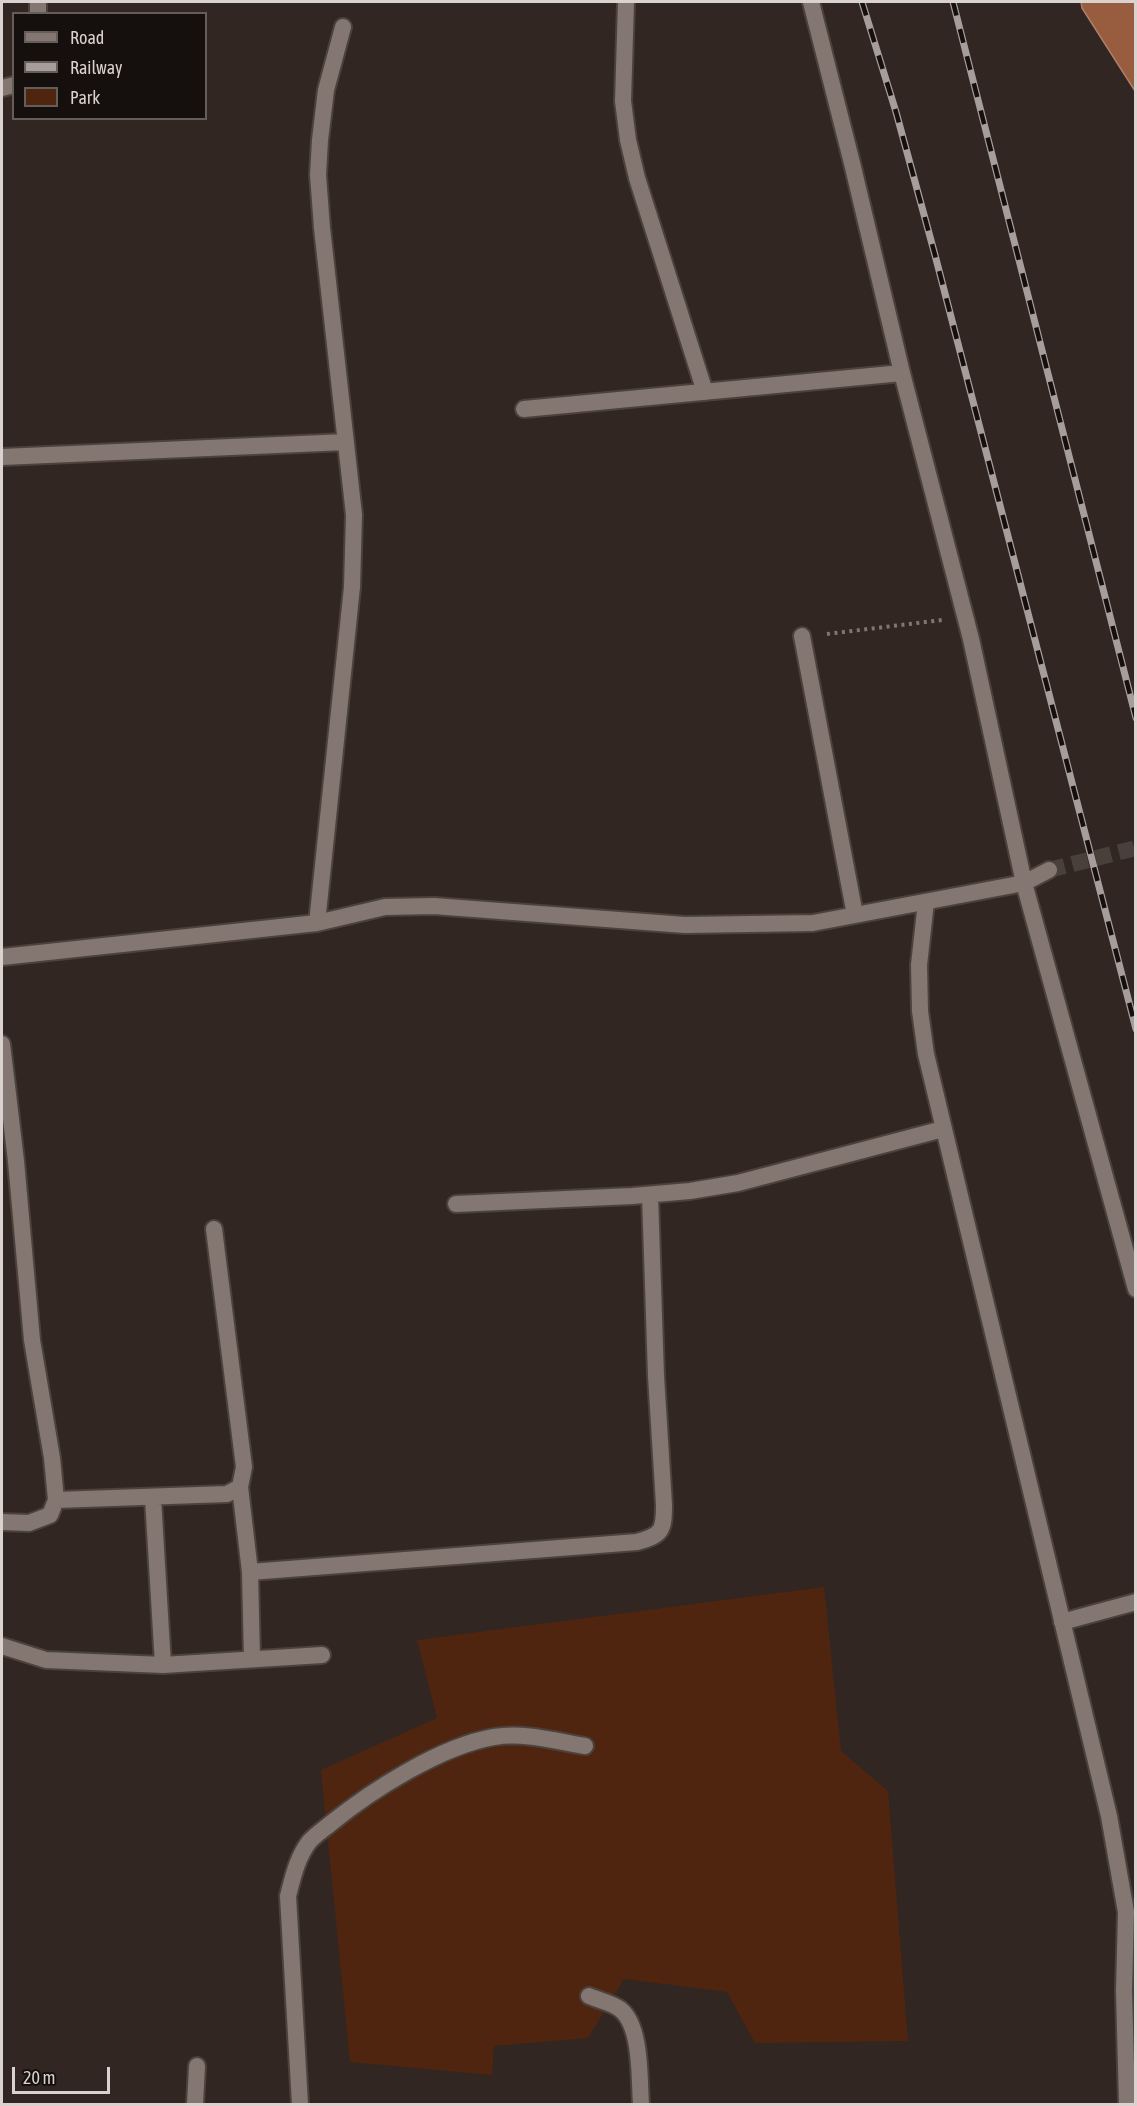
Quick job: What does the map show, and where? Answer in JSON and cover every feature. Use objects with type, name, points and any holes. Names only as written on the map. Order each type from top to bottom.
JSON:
[{"type":"street","points":[[626,2],[623,101],[628,140],[637,178],[705,392]]},
{"type":"street","points":[[811,2],[965,618],[1024,883],[1136,1289]]},
{"type":"street","points":[[317,923],[352,586],[354,515],[323,240],[318,175],[326,90],[343,27]]},
{"type":"street","points":[[524,409],[902,373]]},
{"type":"street","points":[[2,457],[346,442]]},
{"type":"street","points":[[802,636],[855,915]]},
{"type":"street","points":[[2,957],[317,923],[384,907],[434,906],[685,925],[813,923],[1024,883],[1049,870]]},
{"type":"street","points":[[926,902],[919,965],[920,1011],[926,1054],[1109,1816],[1126,1912],[1124,1991],[1127,2104]]},
{"type":"street","points":[[2,1044],[16,1161],[32,1340],[52,1458],[56,1500],[50,1515],[29,1523],[2,1522]]},
{"type":"street","points":[[456,1204],[690,1191],[738,1183],[943,1129]]},
{"type":"street","points":[[250,1572],[637,1542],[655,1537],[664,1525],[664,1505],[656,1376],[650,1195]]},
{"type":"street","points":[[214,1229],[244,1467],[240,1487],[250,1572],[252,1659]]},
{"type":"street","points":[[56,1500],[227,1494],[240,1487]]},
{"type":"street","points":[[153,1498],[164,1665]]},
{"type":"street","points":[[1062,1622],[1136,1602]]},
{"type":"street","points":[[2,1646],[46,1660],[164,1665],[322,1654]]},
{"type":"street","points":[[300,2104],[288,1896],[296,1865],[310,1840],[343,1814],[397,1778],[428,1760],[459,1748],[494,1737],[524,1736],[585,1746]]},
{"type":"street","points":[[589,1996],[619,2008],[627,2017],[635,2037],[641,2104]]},
{"type":"street","points":[[195,2104],[197,2066]]},
{"type":"path","points":[[802,636],[965,618]]},
{"type":"green space","points":[[824,1587],[841,1751],[888,1791],[908,2041],[755,2043],[727,1992],[624,1979],[588,2038],[494,2046],[492,2075],[350,2062],[321,1770],[437,1718],[417,1640]]},
{"type":"shaded area","points":[[1081,2],[1135,2],[1135,91],[1082,8]]},
{"type":"tunnel","points":[[1049,870],[1136,848]]},
{"type":"railway","points":[[862,2],[896,112],[935,255],[1136,1029]]},
{"type":"railway","points":[[953,2],[1136,718]]}]
